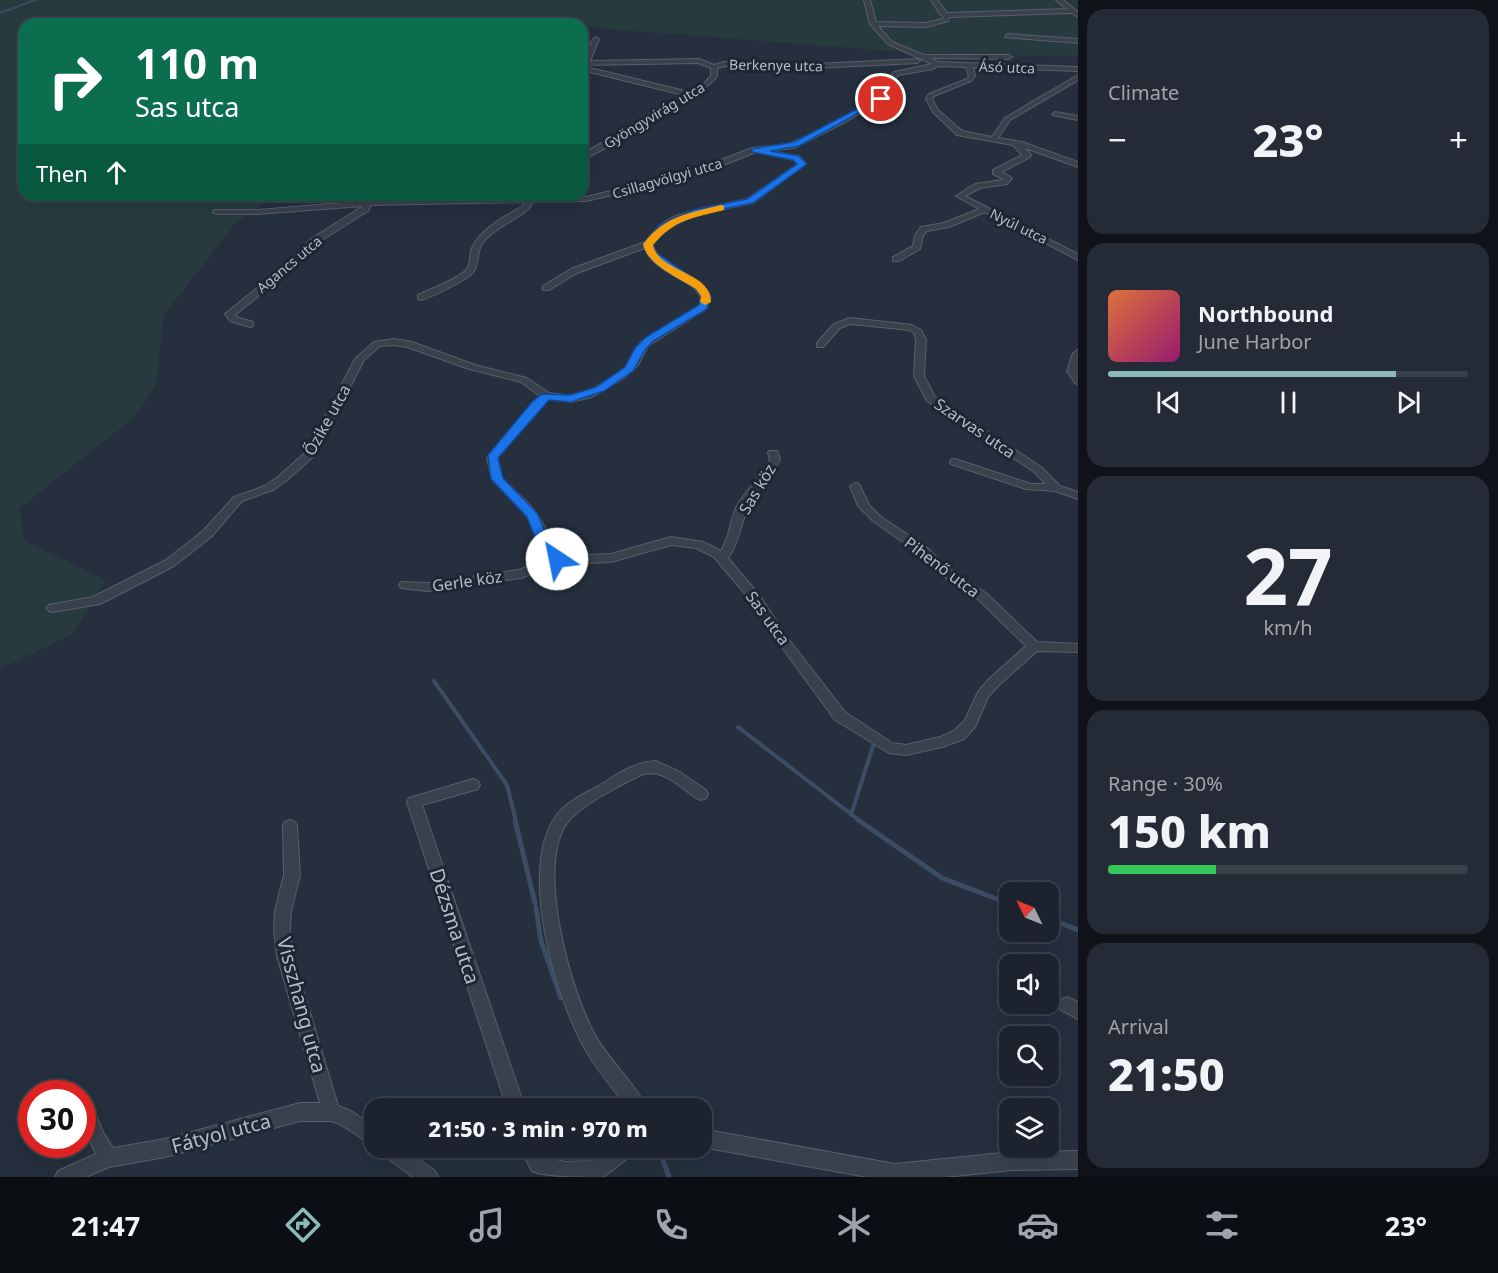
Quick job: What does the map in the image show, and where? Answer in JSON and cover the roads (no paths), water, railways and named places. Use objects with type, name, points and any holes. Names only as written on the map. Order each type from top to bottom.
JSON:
[{"type":"street","points":[[867,0],[873,24],[890,43],[923,55],[934,62]]},
{"type":"street","points":[[934,0],[942,13],[946,15],[1071,11]]},
{"type":"street","points":[[1059,0],[1078,15]]},
{"type":"street","points":[[873,24],[936,24],[946,20],[946,15]]},
{"type":"street","points":[[1007,36],[1078,41]]},
{"type":"street","points":[[588,55],[597,39]]},
{"type":"street","points":[[923,55],[1009,57]]},
{"type":"street","name":"Berkenye utca","points":[[588,64],[699,61],[714,67],[724,64],[820,66],[934,62]]},
{"type":"street","name":"Ásó utca","points":[[934,62],[1078,69]]},
{"type":"street","name":"Csillagvölgyi utca","points":[[588,199],[695,173],[755,150],[796,144],[881,99],[898,71],[929,68],[934,62]]},
{"type":"street","points":[[588,65],[692,95]]},
{"type":"street","points":[[969,65],[972,76],[969,80],[932,93],[929,99],[935,111],[960,133],[1010,142],[1078,165]]},
{"type":"street","name":"Gyöngyvirág utca","points":[[588,154],[611,142],[657,110],[704,88],[714,76],[714,67]]},
{"type":"street","points":[[994,139],[1007,119],[1078,77]]},
{"type":"street","points":[[1055,114],[1078,118]]},
{"type":"street","name":"Nyúl utca","points":[[1010,142],[1024,149],[1027,154],[996,172],[1008,178],[1004,182],[978,186],[962,195],[986,210],[1078,257]]},
{"type":"street","points":[[546,288],[574,272],[648,244],[663,227],[676,219],[696,212],[750,201],[802,164],[796,158],[755,150]]},
{"type":"street","points":[[421,297],[466,273],[474,265],[476,248],[484,237],[500,223],[527,207],[529,201]]},
{"type":"street","name":"Csillagvölgyi utca","points":[[217,212],[258,212],[368,202],[529,201]]},
{"type":"street","name":"Agancs utca","points":[[250,324],[233,319],[230,314],[285,270],[314,241],[365,209],[368,202]]},
{"type":"street","points":[[896,259],[917,247],[919,235],[924,229],[946,225],[986,210]]},
{"type":"street","points":[[558,555],[543,540],[539,527],[527,508],[497,479],[492,458],[546,396],[571,399],[600,389],[629,369],[640,348],[649,339],[703,307],[706,300],[704,292],[688,278],[656,259],[650,252],[648,244]]},
{"type":"street","name":"Szarvas utca","points":[[820,345],[837,326],[850,321],[912,328],[918,332],[921,340],[919,376],[931,399],[1037,469],[1056,488],[1078,496]]},
{"type":"street","name":"Őzike utca","points":[[53,608],[96,601],[173,561],[207,534],[238,499],[269,488],[282,479],[306,459],[360,358],[378,344],[399,342],[416,346],[472,367],[524,380],[546,396]]},
{"type":"street","points":[[1077,356],[1072,371],[1078,381]]},
{"type":"street","name":"Sas köz","points":[[722,557],[735,538],[741,510],[770,472],[775,459],[773,453]]},
{"type":"street","points":[[955,462],[1030,487],[1056,488]]},
{"type":"street","name":"Pihenő utca","points":[[855,486],[864,506],[877,519],[921,549],[944,570],[983,597],[1034,646]]},
{"type":"street","name":"Sas utca","points":[[558,555],[586,559],[611,558],[671,541],[699,545],[722,557],[756,599],[782,639],[840,716],[889,748],[906,750],[942,742],[958,735],[970,723],[984,695],[994,682],[1034,646]]},
{"type":"street","name":"Gerle köz","points":[[405,585],[428,587],[521,574],[557,559],[558,555]]},
{"type":"street","points":[[1034,646],[1078,648]]},
{"type":"street","points":[[631,1098],[589,1041],[561,966],[548,903],[546,874],[550,840],[561,820],[605,788],[644,766],[653,765],[701,794]]},
{"type":"street","name":"Dézsma utca","points":[[473,785],[414,802],[513,1098]]},
{"type":"street","name":"Visszhang utca","points":[[290,826],[292,875],[283,911],[282,930],[285,956],[331,1112]]},
{"type":"street","name":"Fátyol utca","points":[[64,1177],[109,1158],[165,1148],[300,1112],[331,1112],[345,1117],[364,1130]]},
{"type":"street","points":[[96,1137],[109,1158]]},
{"type":"street","points":[[712,1140],[895,1173],[1012,1161],[1078,1160]]},
{"type":"street","points":[[402,1158],[429,1177]]},
{"type":"street","points":[[535,1158],[538,1165],[565,1171],[590,1173],[613,1158]]},
{"type":"waterway","points":[[0,13],[35,0]]},
{"type":"waterway","points":[[434,681],[507,785],[516,821]]},
{"type":"waterway","points":[[738,727],[851,814]]},
{"type":"waterway","points":[[851,814],[873,746]]},
{"type":"waterway","points":[[851,814],[860,821]]},
{"type":"waterway","points":[[515,820],[535,903]]},
{"type":"waterway","points":[[858,820],[942,878],[999,900]]},
{"type":"waterway","points":[[536,908],[541,941],[561,998]]},
{"type":"waterway","points":[[1059,922],[1078,930]]},
{"type":"waterway","points":[[662,1158],[669,1177]]}]
